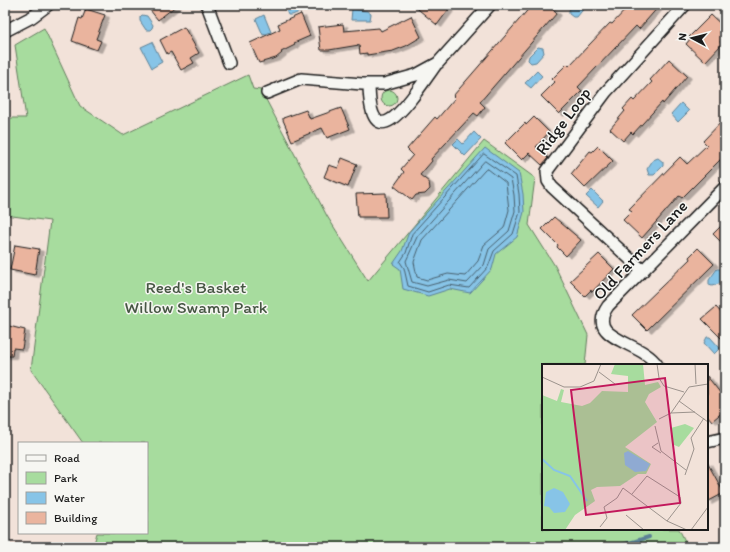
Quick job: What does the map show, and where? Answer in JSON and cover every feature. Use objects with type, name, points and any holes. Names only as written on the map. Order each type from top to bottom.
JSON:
[{"type":"street","points":[[5,31],[32,17],[48,5]]},
{"type":"street","points":[[207,5],[229,63]]},
{"type":"street","points":[[369,84],[369,102],[374,117],[378,121],[388,122],[397,115],[438,62],[490,5]]},
{"type":"street","name":"Ridge Loop","points":[[643,271],[552,187],[548,181],[547,170],[606,92],[685,5]]},
{"type":"street","points":[[267,93],[301,79],[384,84],[416,75],[438,62]]},
{"type":"street","name":"Old Farmers Lane","points":[[655,364],[643,352],[610,335],[602,324],[603,315],[608,306],[725,187]]},
{"type":"street","points":[[708,442],[725,438]]},
{"type":"green space","name":"Reed's Basket Willow Swamp Park","points":[[44,28],[80,106],[123,135],[248,75],[253,89],[261,90],[327,216],[368,281],[484,141],[535,178],[529,225],[555,266],[588,335],[585,364],[542,364],[542,530],[680,530],[688,547],[93,547],[97,534],[148,534],[148,442],[82,442],[31,370],[50,221],[5,215],[5,118],[26,118],[15,45]]},
{"type":"green space","points":[[389,90],[396,95],[397,98],[392,105],[389,106],[382,101],[381,98],[386,91]]},
{"type":"water","points":[[290,5],[305,5],[306,7],[305,10],[288,15],[286,10]]},
{"type":"water","points":[[574,5],[585,5],[577,17],[573,17],[569,14],[569,10]]},
{"type":"water","points":[[352,9],[367,11],[371,14],[370,20],[351,20]]},
{"type":"water","points":[[142,15],[147,16],[153,25],[150,30],[146,30],[140,21],[140,17]]},
{"type":"water","points":[[264,15],[271,32],[263,35],[256,19]]},
{"type":"water","points":[[152,42],[162,62],[152,68],[141,47]]},
{"type":"water","points":[[538,47],[543,48],[544,53],[536,62],[531,63],[528,60],[529,56]]},
{"type":"water","points":[[537,71],[542,76],[531,88],[525,83]]},
{"type":"water","points":[[681,103],[689,111],[678,122],[671,114]]},
{"type":"water","points":[[474,132],[481,139],[465,156],[453,144],[458,139],[463,144]]},
{"type":"water","points":[[485,148],[519,173],[523,194],[524,212],[517,237],[496,254],[492,269],[470,293],[450,289],[428,296],[403,289],[400,269],[393,264],[402,251],[409,232]]},
{"type":"water","points":[[658,158],[663,162],[663,166],[654,175],[649,175],[647,169],[653,160]]},
{"type":"water","points":[[592,190],[603,201],[598,207],[586,196]]},
{"type":"water","points":[[717,269],[722,269],[725,276],[721,283],[712,286],[709,285],[709,280]]},
{"type":"water","points":[[707,337],[710,337],[720,348],[714,354],[704,343]]},
{"type":"building","points":[[146,5],[177,5],[158,20]]},
{"type":"building","points":[[413,5],[452,5],[437,25]]},
{"type":"building","points":[[532,5],[548,5],[557,13],[480,102],[485,107],[478,116],[474,113],[431,159],[432,161],[420,175],[429,182],[430,189],[425,194],[416,195],[412,200],[394,186],[404,172],[401,169],[413,155],[407,149],[435,117],[437,119],[455,98],[453,96]]},
{"type":"building","points":[[630,5],[660,5],[639,29],[636,26],[578,87],[582,91],[559,114],[541,96],[555,82],[552,79],[567,64],[569,66],[610,23],[612,24]]},
{"type":"building","points":[[86,9],[105,15],[96,39],[101,41],[97,50],[72,41],[79,18],[82,19]]},
{"type":"building","points":[[301,14],[310,36],[294,43],[295,45],[281,52],[282,53],[276,58],[259,63],[250,43],[280,29],[278,24]]},
{"type":"building","points":[[711,15],[725,28],[725,36],[720,42],[722,44],[705,62],[686,44],[691,38],[689,37]]},
{"type":"building","points":[[411,16],[421,37],[406,46],[393,51],[367,55],[367,53],[360,54],[359,45],[321,50],[318,27],[343,24],[344,31],[379,28],[381,31]]},
{"type":"building","points":[[184,27],[199,53],[191,58],[194,63],[181,70],[171,52],[167,54],[160,40]]},
{"type":"building","points":[[669,59],[687,76],[663,104],[662,102],[633,134],[631,132],[623,141],[610,129],[625,111],[623,109],[632,99],[634,101],[652,82],[650,80]]},
{"type":"building","points":[[341,108],[350,129],[327,138],[322,128],[292,141],[283,120],[283,118],[306,110],[310,119]]},
{"type":"building","points":[[534,117],[549,132],[536,147],[548,158],[542,165],[529,153],[522,160],[505,143],[525,123],[526,125]]},
{"type":"building","points":[[725,118],[725,155],[682,198],[679,196],[642,238],[623,220],[632,211],[629,209],[680,157],[687,164],[707,145],[703,141]]},
{"type":"building","points":[[598,146],[613,161],[585,188],[571,174],[590,151],[592,152]]},
{"type":"building","points":[[342,158],[357,164],[348,187],[324,177],[329,165],[338,168]]},
{"type":"building","points":[[386,193],[387,217],[358,217],[356,194]]},
{"type":"building","points":[[554,217],[581,240],[566,256],[557,247],[558,245],[542,229]]},
{"type":"building","points":[[725,222],[725,246],[713,234]]},
{"type":"building","points":[[15,245],[39,249],[35,275],[10,270]]},
{"type":"building","points":[[698,248],[714,264],[647,330],[632,315],[690,259],[689,257]]},
{"type":"building","points":[[599,254],[614,269],[592,292],[591,290],[585,296],[570,281]]},
{"type":"building","points":[[716,307],[725,317],[725,342],[702,319]]},
{"type":"building","points":[[5,325],[25,330],[22,349],[13,348],[12,356],[5,356]]},
{"type":"building","points":[[708,377],[725,399],[725,410],[712,421],[708,416]]},
{"type":"building","points":[[708,464],[724,493],[708,501]]},
{"type":"waterway","points":[[616,547],[649,537]]}]
